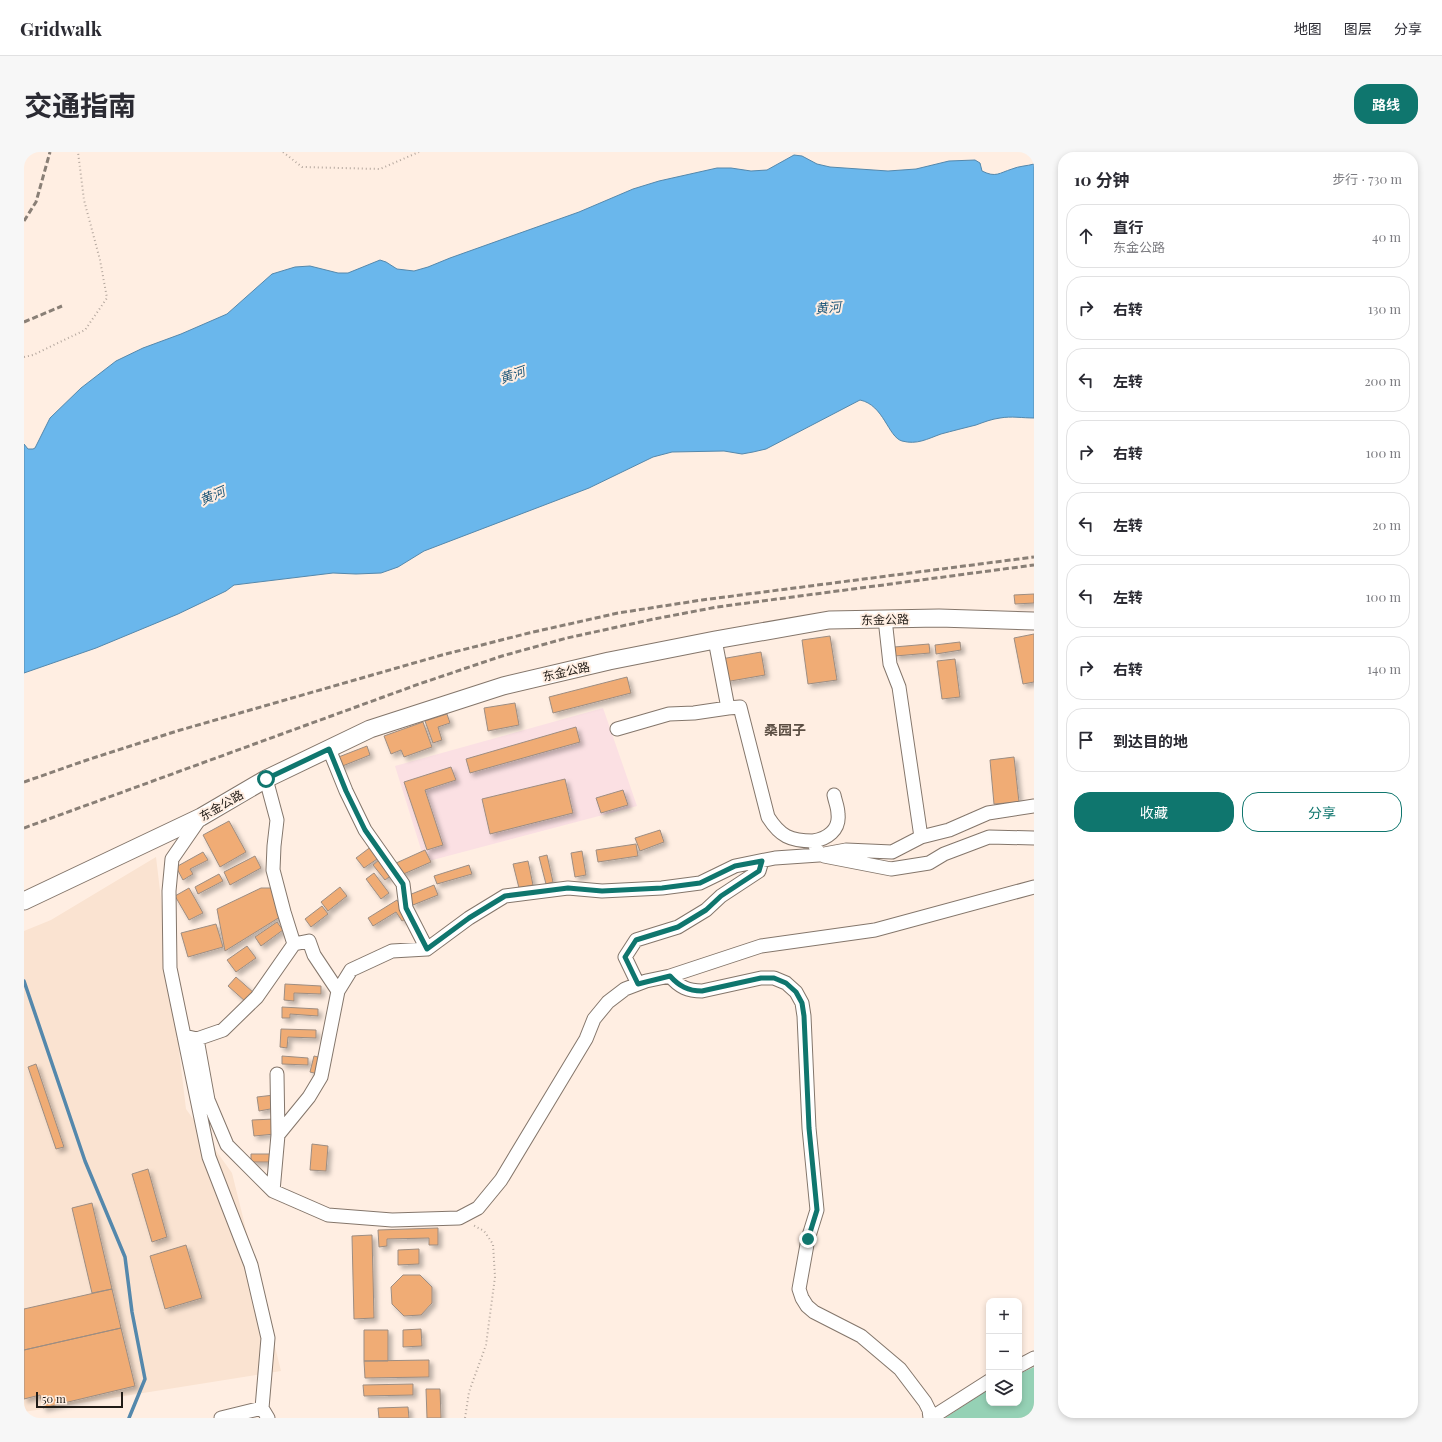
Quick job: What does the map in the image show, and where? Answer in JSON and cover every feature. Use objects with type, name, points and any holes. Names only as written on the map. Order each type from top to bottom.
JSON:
[{"type":"main road","name":"东金公路","points":[[24,901],[201,817],[266,779],[370,729],[503,686],[609,661],[715,640],[829,620],[939,618],[1034,621]]},
{"type":"street","points":[[885,619],[890,664],[899,687],[921,837]]},
{"type":"street","points":[[715,640],[728,708]]},
{"type":"street","points":[[617,729],[669,714],[694,713],[740,707],[768,817],[776,828],[786,836],[799,841],[821,840],[834,830],[838,822],[839,814],[834,795]]},
{"type":"street","points":[[329,749],[346,791],[365,830],[403,884],[406,908],[427,949]]},
{"type":"street","points":[[266,779],[277,820],[273,870],[294,944]]},
{"type":"street","points":[[278,1135],[309,1097],[322,1077],[338,991],[351,970],[392,951],[427,949],[469,918],[505,896],[568,888],[602,891],[670,887],[700,883],[735,866],[775,858],[819,855],[846,850],[892,852],[921,837],[949,830],[988,813],[1034,806]]},
{"type":"street","points":[[201,817],[172,859],[169,891],[170,968],[209,1157],[252,1265],[268,1338],[265,1413],[221,1418]]},
{"type":"street","points":[[819,855],[891,869],[928,863],[944,854],[989,837],[1034,838]]},
{"type":"street","points":[[813,841],[819,855]]},
{"type":"street","points":[[638,984],[625,957],[636,940],[678,927],[706,910],[721,896],[759,871],[762,861]]},
{"type":"street","points":[[197,1039],[208,1100],[227,1145],[272,1191],[328,1215],[392,1220],[459,1218],[478,1208],[501,1180],[586,1039],[594,1019],[608,1002],[625,989],[761,946],[875,930],[1034,887]]},
{"type":"street","points":[[184,1036],[197,1039],[223,1030],[257,997],[294,944],[309,941],[314,955],[338,991]]},
{"type":"street","points":[[670,976],[676,983],[693,991],[702,991],[761,978],[774,978],[786,983],[796,992],[802,1003],[804,1016],[809,1128],[817,1210],[808,1239],[799,1289],[807,1306],[814,1312],[862,1336],[900,1369],[925,1402],[931,1418],[986,1383]]},
{"type":"street","points":[[272,1191],[278,1135],[277,1074]]},
{"type":"street","points":[[1022,1364],[1034,1358]]},
{"type":"path","points":[[24,356],[33,355],[85,330],[107,298],[100,260],[84,200],[78,152]]},
{"type":"path","points":[[282,152],[302,167],[380,169],[419,152]]},
{"type":"path","points":[[459,1218],[484,1232],[493,1244],[495,1277],[486,1345],[469,1392],[465,1418]]},
{"type":"shaded area","points":[[603,708],[637,806],[425,862],[395,766]]},
{"type":"shaded area","points":[[156,857],[186,1109],[232,1173],[281,1371],[24,1412],[24,931],[51,920]]},
{"type":"green space","points":[[1034,1367],[1034,1418],[945,1418],[986,1391],[986,1406],[1022,1406],[1022,1373]]},
{"type":"water","name":"黄河","points":[[794,155],[802,156],[817,164],[830,167],[888,171],[916,169],[949,161],[975,160],[980,163],[982,171],[994,174],[1017,167],[1034,164],[1034,418],[997,418],[922,441],[907,442],[902,441],[893,434],[875,408],[860,400],[766,449],[742,454],[724,451],[672,452],[653,457],[589,488],[424,551],[398,567],[381,573],[333,573],[234,585],[226,591],[178,614],[96,648],[24,673],[24,444],[28,449],[35,448],[50,418],[81,388],[116,361],[143,348],[181,334],[227,314],[272,274],[295,267],[310,266],[338,273],[348,273],[380,260],[397,269],[414,271],[579,212],[633,189],[659,181],[717,168],[731,168],[751,171],[767,170]]},
{"type":"building","points":[[1034,594],[1034,603],[1015,604],[1014,595]]},
{"type":"building","points":[[1034,634],[1034,682],[1023,684],[1014,638]]},
{"type":"building","points":[[830,636],[837,680],[808,684],[802,640]]},
{"type":"building","points":[[960,642],[961,650],[936,654],[935,645]]},
{"type":"building","points":[[929,644],[930,653],[895,656],[894,647]]},
{"type":"building","points":[[761,652],[765,675],[725,682],[721,659]]},
{"type":"building","points":[[955,659],[960,697],[942,699],[937,661]]},
{"type":"building","points":[[627,677],[631,693],[553,713],[549,697]]},
{"type":"building","points":[[515,703],[519,725],[488,731],[484,708]]},
{"type":"building","points":[[447,714],[450,723],[438,727],[442,740],[433,743],[425,721]]},
{"type":"building","points":[[423,722],[432,747],[404,757],[401,750],[391,754],[384,736]]},
{"type":"building","points":[[576,727],[580,742],[470,773],[466,759]]},
{"type":"building","points":[[367,746],[370,755],[340,767],[336,758]]},
{"type":"building","points":[[1014,757],[1019,802],[994,804],[990,760]]},
{"type":"building","points":[[451,767],[456,780],[425,790],[443,845],[427,850],[404,782]]},
{"type":"building","points":[[565,779],[573,813],[490,834],[482,799]]},
{"type":"building","points":[[623,790],[628,805],[601,813],[596,798]]},
{"type":"building","points":[[229,821],[246,852],[220,867],[203,835]]},
{"type":"building","points":[[660,830],[664,842],[640,851],[635,838]]},
{"type":"building","points":[[636,844],[638,856],[598,862],[596,850]]},
{"type":"building","points":[[372,846],[380,857],[364,868],[356,858]]},
{"type":"building","points":[[425,850],[431,862],[399,876],[394,864]]},
{"type":"building","points":[[582,851],[586,875],[575,877],[571,853]]},
{"type":"building","points":[[203,852],[208,860],[190,869],[193,874],[183,880],[176,867]]},
{"type":"building","points":[[547,855],[553,882],[546,884],[539,857]]},
{"type":"building","points":[[255,856],[261,868],[230,885],[224,872]]},
{"type":"building","points":[[380,859],[392,875],[385,880],[373,865]]},
{"type":"building","points":[[528,861],[533,885],[519,888],[513,864]]},
{"type":"building","points":[[469,865],[472,874],[437,884],[434,876]]},
{"type":"building","points":[[374,873],[389,893],[381,899],[366,879]]},
{"type":"building","points":[[219,874],[223,881],[198,894],[195,887]]},
{"type":"building","points":[[434,885],[438,895],[413,905],[409,895]]},
{"type":"building","points":[[340,887],[347,896],[328,911],[321,902]]},
{"type":"building","points":[[189,888],[203,913],[189,920],[175,896]]},
{"type":"building","points":[[261,888],[273,888],[280,917],[225,951],[217,909]]},
{"type":"building","points":[[397,900],[408,918],[402,921],[396,912],[373,926],[368,918]]},
{"type":"building","points":[[322,906],[328,914],[311,927],[305,919]]},
{"type":"building","points":[[277,922],[283,930],[261,946],[255,937]]},
{"type":"building","points":[[216,924],[223,947],[188,957],[181,933]]},
{"type":"building","points":[[247,946],[256,958],[236,972],[227,960]]},
{"type":"building","points":[[236,977],[254,993],[246,1002],[228,986]]},
{"type":"building","points":[[285,984],[321,986],[321,994],[294,993],[294,1001],[284,1000]]},
{"type":"building","points":[[282,1007],[318,1009],[318,1016],[290,1014],[290,1018],[282,1018]]},
{"type":"building","points":[[281,1029],[316,1030],[316,1038],[288,1037],[287,1048],[280,1047]]},
{"type":"building","points":[[282,1056],[308,1058],[308,1065],[282,1064]]},
{"type":"building","points":[[314,1056],[322,1058],[318,1074],[310,1072]]},
{"type":"building","points":[[36,1064],[64,1147],[56,1149],[28,1067]]},
{"type":"building","points":[[274,1095],[276,1108],[259,1111],[257,1097]]},
{"type":"building","points":[[274,1119],[275,1134],[254,1136],[252,1120]]},
{"type":"building","points":[[312,1144],[328,1146],[326,1171],[310,1170]]},
{"type":"building","points":[[251,1154],[271,1154],[271,1162],[251,1162]]},
{"type":"building","points":[[148,1169],[167,1237],[152,1242],[132,1174]]},
{"type":"building","points":[[92,1203],[112,1289],[92,1293],[72,1208]]},
{"type":"building","points":[[438,1228],[438,1245],[429,1245],[429,1238],[387,1239],[387,1246],[379,1247],[378,1230]]},
{"type":"building","points":[[372,1235],[374,1318],[354,1319],[352,1236]]},
{"type":"building","points":[[186,1245],[202,1298],[165,1309],[150,1256]]},
{"type":"building","points":[[419,1249],[419,1264],[398,1265],[398,1250]]},
{"type":"building","points":[[403,1275],[420,1275],[432,1287],[432,1303],[421,1315],[404,1316],[392,1304],[391,1287]]},
{"type":"building","points":[[112,1289],[121,1328],[24,1350],[24,1309]]},
{"type":"building","points":[[121,1328],[135,1386],[43,1408],[40,1395],[24,1399],[24,1350]]},
{"type":"building","points":[[421,1329],[422,1346],[403,1347],[403,1330]]},
{"type":"building","points":[[364,1330],[388,1330],[388,1361],[364,1361]]},
{"type":"building","points":[[429,1360],[429,1377],[365,1378],[364,1361]]},
{"type":"building","points":[[413,1384],[413,1395],[364,1396],[363,1385]]},
{"type":"building","points":[[426,1389],[440,1389],[441,1418],[427,1418]]},
{"type":"building","points":[[408,1407],[409,1418],[379,1418],[378,1408]]},
{"type":"waterway","points":[[24,981],[85,1161],[125,1257],[132,1312],[145,1379],[129,1418]]},
{"type":"railway","points":[[24,221],[36,202],[50,152]]},
{"type":"railway","points":[[24,322],[62,306]]},
{"type":"railway","points":[[24,782],[177,731],[442,655],[529,633],[618,613],[702,600],[1034,557]]},
{"type":"railway","points":[[24,828],[419,684],[502,656],[567,638],[717,607],[1034,565]]},
{"type":"district","name":"桑园子","points":[[785,729]]},
{"type":"route","points":[[266,779],[329,749],[346,791],[365,830],[403,884],[406,908],[427,949],[469,918],[505,896],[568,888],[602,891],[662,888],[700,883],[735,866],[762,861],[759,871],[721,896],[706,910],[678,927],[636,940],[625,957],[638,984],[670,976],[676,983],[684,988],[693,991],[702,991],[761,978],[774,978],[786,983],[796,992],[802,1003],[804,1016],[809,1128],[817,1210],[808,1239]]}]
